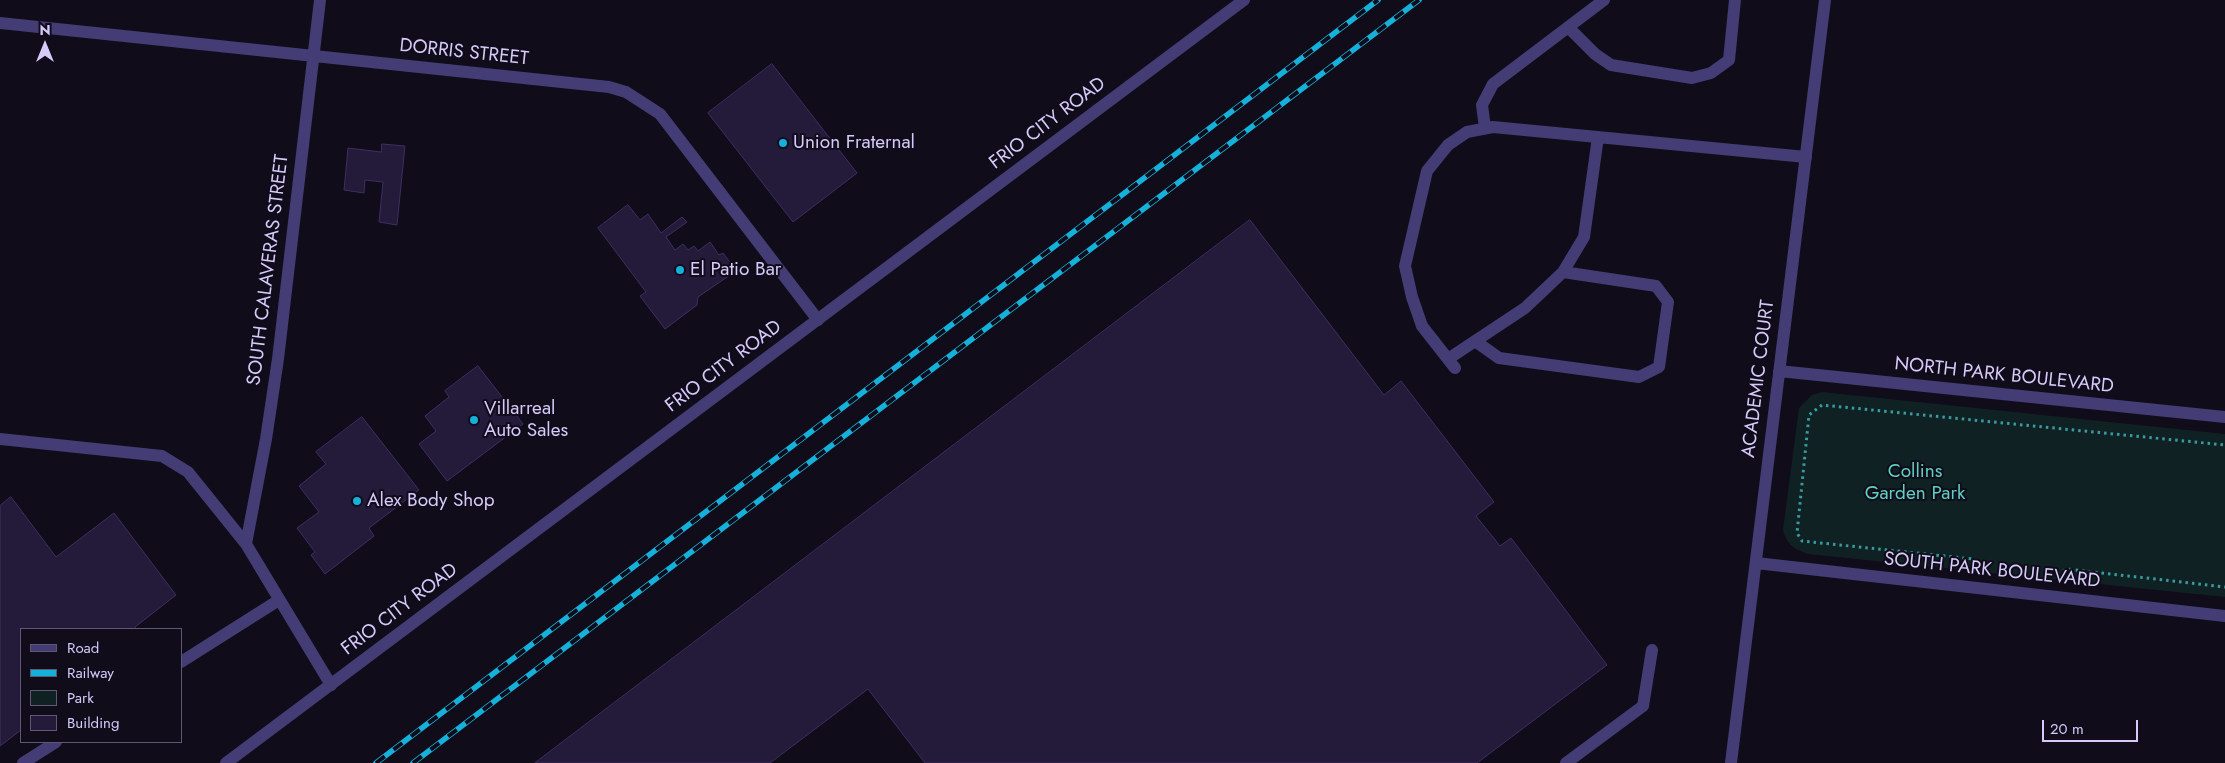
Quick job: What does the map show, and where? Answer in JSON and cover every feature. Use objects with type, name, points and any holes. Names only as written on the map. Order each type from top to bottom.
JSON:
[{"type":"street","name":"SOUTH CALAVERAS STREET","points":[[246,544],[266,439],[278,359],[320,0]]},
{"type":"street","name":"FRIO CITY ROAD","points":[[226,763],[1244,0]]},
{"type":"street","points":[[1485,128],[1482,105],[1493,84],[1604,0]]},
{"type":"street","points":[[1568,27],[1595,54],[1611,65],[1692,78],[1711,73],[1729,60],[1735,0]]},
{"type":"street","name":"ACADEMIC COURT","points":[[1731,763],[1825,0]]},
{"type":"street","name":"DORRIS STREET","points":[[0,23],[609,87],[626,92],[660,114],[818,320]]},
{"type":"street","points":[[1598,137],[1584,237],[1563,272],[1525,308],[1476,341],[1451,363],[1422,326],[1412,297],[1405,266],[1426,171],[1448,145],[1467,132],[1493,127],[1598,137],[1806,157]]},
{"type":"street","points":[[1476,341],[1499,358],[1638,377],[1659,367],[1668,302],[1656,286],[1563,272]]},
{"type":"street","name":"NORTH PARK BOULEVARD","points":[[1779,371],[2225,418]]},
{"type":"street","points":[[0,439],[162,456],[188,472],[246,544],[331,685]]},
{"type":"street","name":"SOUTH PARK BOULEVARD","points":[[1756,563],[2225,616]]},
{"type":"street","points":[[182,661],[279,600]]},
{"type":"street","points":[[1566,763],[1643,706],[1652,650]]},
{"type":"street","points":[[23,763],[54,743]]},
{"type":"path","points":[[1985,565],[1973,559],[1802,541],[1797,533],[1809,415],[1822,405],[2225,445]]},
{"type":"path","points":[[2052,575],[2067,569],[2225,587]]},
{"type":"green space","name":"Collins Garden Park","points":[[1822,392],[2225,434],[2225,597],[1808,554],[1799,550],[1789,543],[1783,530],[1799,408],[1812,395]]},
{"type":"building","name":"Union Fraternal","points":[[772,64],[857,173],[793,222],[708,113]]},
{"type":"building","points":[[382,144],[405,146],[397,225],[379,222],[383,182],[365,180],[364,193],[344,190],[348,148],[381,152]]},
{"type":"building","name":"El Patio Bar","points":[[628,205],[640,220],[648,214],[661,233],[682,217],[687,222],[666,237],[675,250],[683,244],[688,250],[694,246],[698,251],[710,242],[719,255],[723,253],[732,265],[730,275],[698,297],[697,305],[665,329],[640,296],[646,292],[598,228]]},
{"type":"building","points":[[1250,220],[1384,395],[1401,381],[1494,502],[1476,516],[1500,546],[1511,538],[1607,665],[1477,763],[925,763],[868,689],[770,763],[535,763]]},
{"type":"building","name":"Villarreal Auto Sales","points":[[478,366],[523,424],[447,481],[419,444],[436,431],[425,416],[449,397],[445,391]]},
{"type":"building","name":"Alex Body Shop","points":[[362,417],[419,490],[369,528],[374,536],[325,574],[311,555],[315,552],[297,528],[319,512],[299,486],[326,464],[316,452]]},
{"type":"building","points":[[11,497],[56,557],[114,513],[176,595],[136,628],[20,628],[20,731],[0,746],[0,506]]},
{"type":"railway","points":[[376,763],[1378,0]]},
{"type":"railway","points":[[413,763],[1419,0]]},
{"type":"place","name":"Union Fraternal","points":[[783,143]]},
{"type":"place","name":"El Patio Bar","points":[[680,270]]},
{"type":"place","name":"Villarreal Auto Sales","points":[[474,420]]},
{"type":"place","name":"Alex Body Shop","points":[[357,501]]}]
